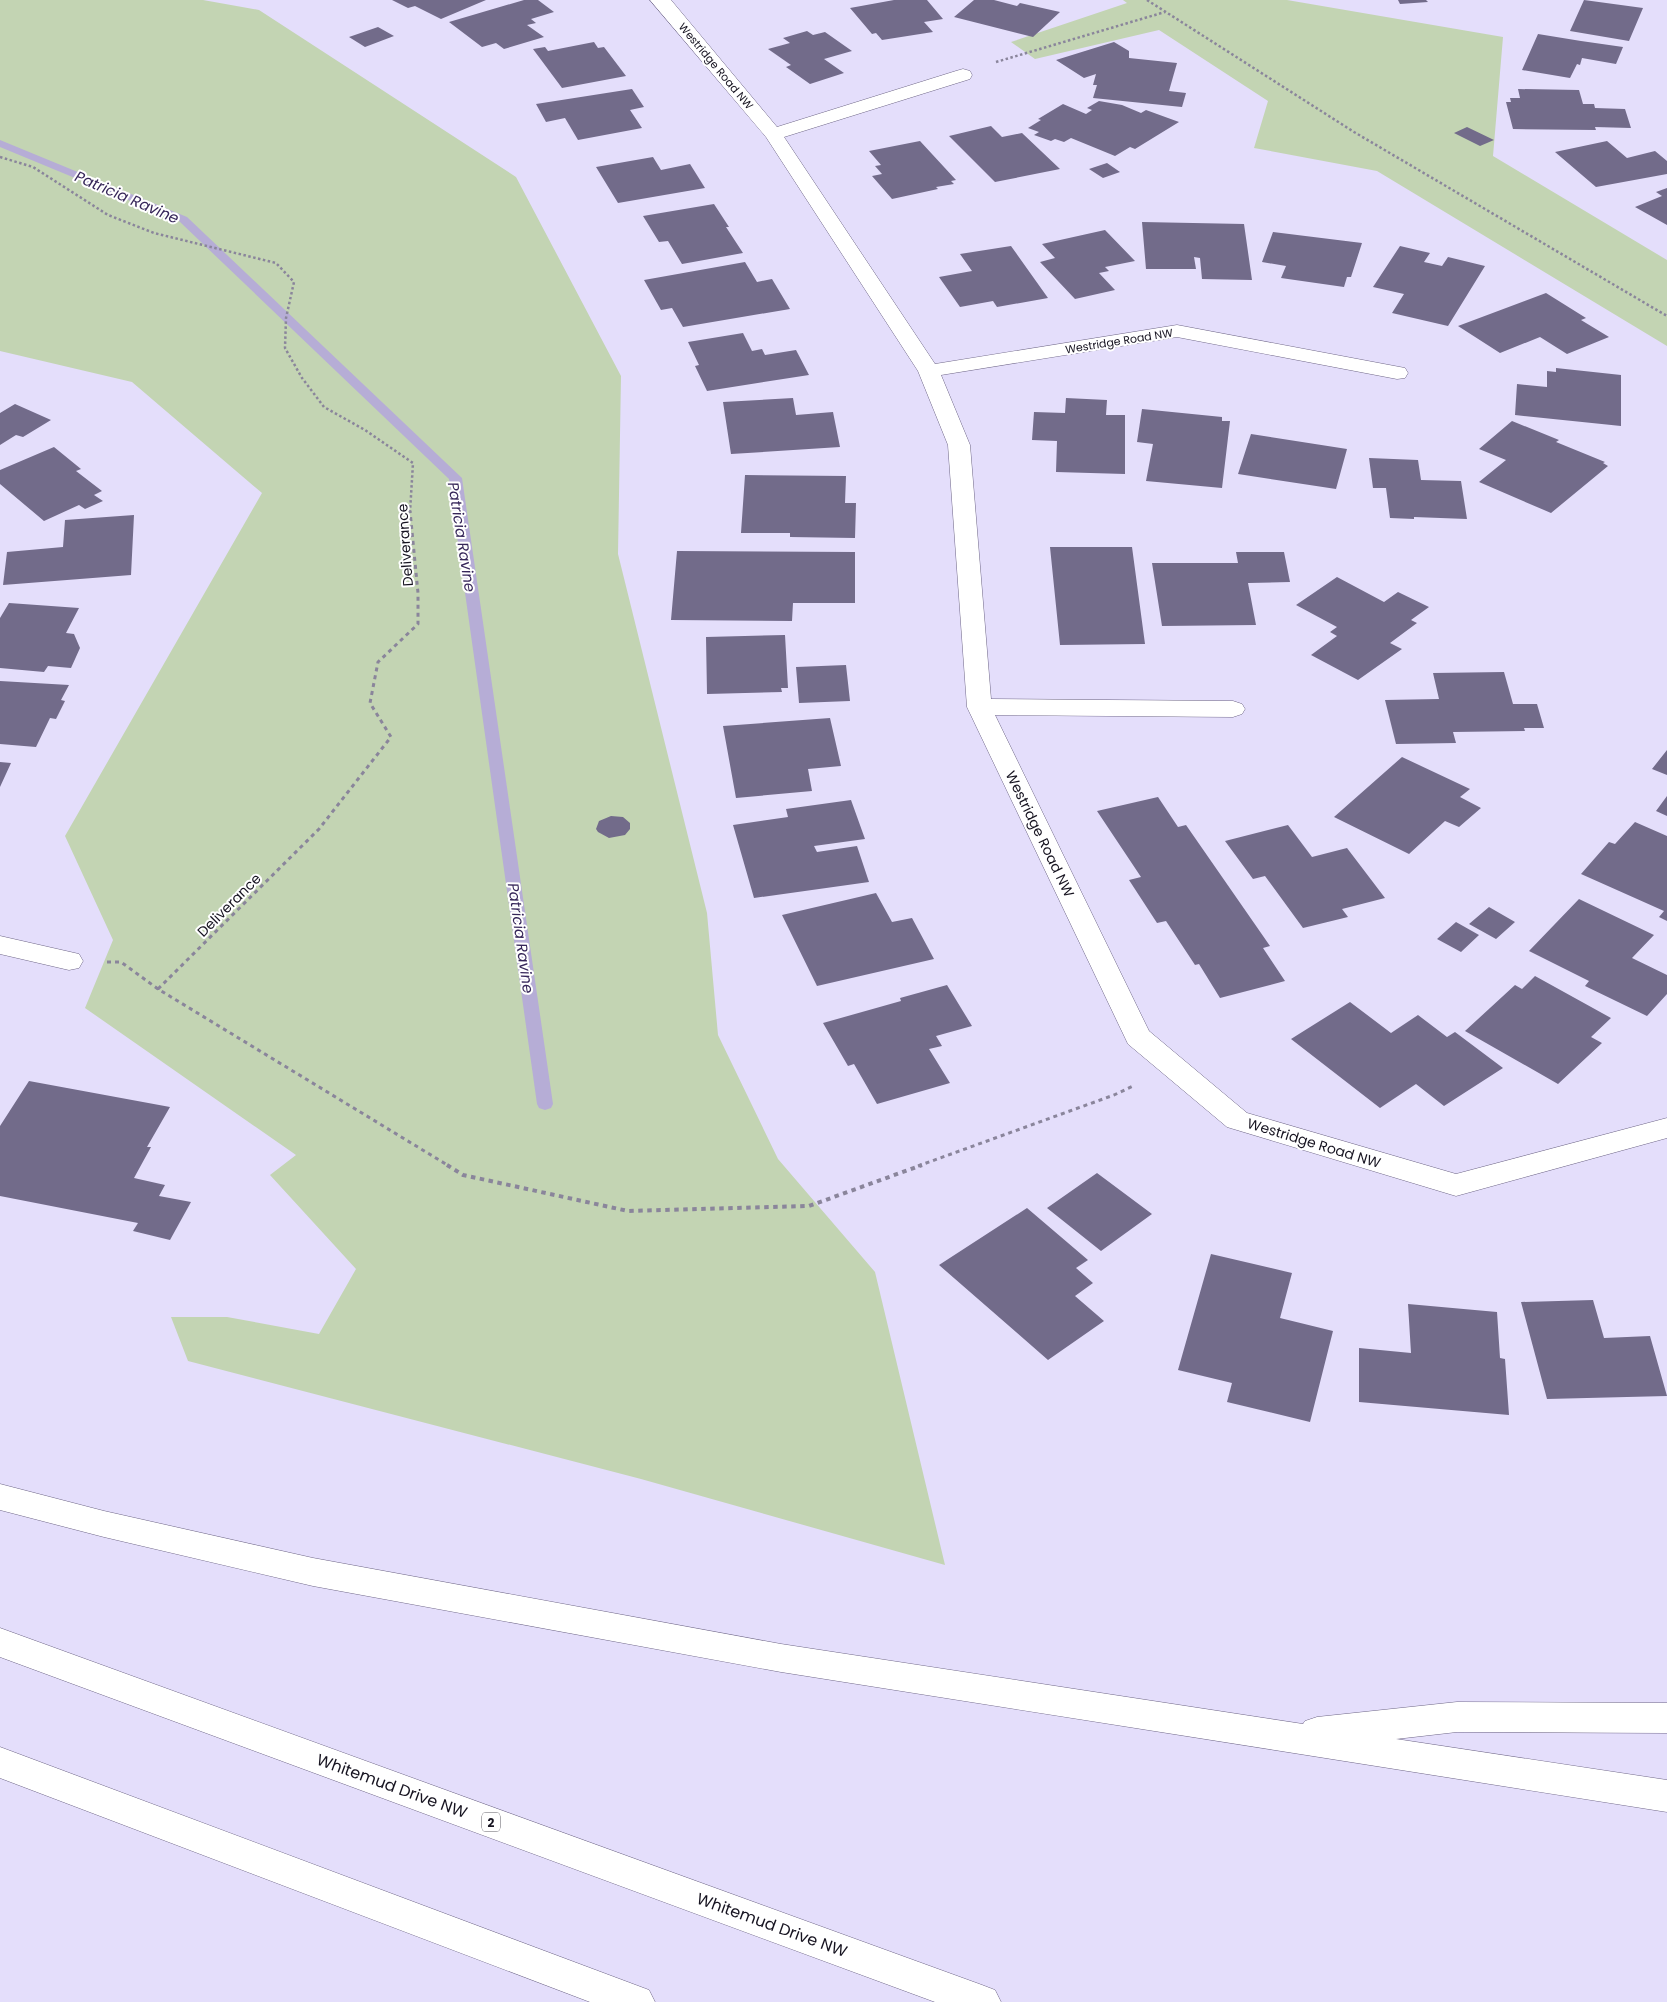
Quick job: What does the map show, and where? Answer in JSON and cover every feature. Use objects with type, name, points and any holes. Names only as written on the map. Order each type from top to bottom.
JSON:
[{"type":"main road","name":"Westridge Road NW","points":[[659,0],[664,3],[773,134],[929,371],[959,446],[979,707],[1138,1037],[1237,1120],[1456,1185],[1667,1128]]},
{"type":"main road","points":[[773,134],[963,75]]},
{"type":"main road","name":"Westridge Road NW","points":[[929,371],[1177,331],[1397,373]]},
{"type":"main road","points":[[979,707],[1233,709]]},
{"type":"main road","points":[[0,945],[69,961]]},
{"type":"main road","points":[[0,1497],[104,1524],[323,1573],[781,1658],[1667,1796]]},
{"type":"main road","name":"Whitemud Drive NW","points":[[0,1642],[982,2002]]},
{"type":"main road","points":[[1278,1736],[1457,1717],[1667,1718]]},
{"type":"main road","points":[[0,1762],[636,2002]]},
{"type":"path","points":[[1146,0],[1354,132],[1667,316]]},
{"type":"path","points":[[963,75],[1002,60],[1166,12]]},
{"type":"path","name":"Deliverance","points":[[0,157],[33,167],[108,215],[136,226],[188,242],[249,254],[276,263],[294,282],[286,318],[285,348],[302,378],[324,407],[364,430],[413,463],[410,519],[418,593],[418,624],[378,662],[370,703],[391,737],[319,829],[158,989]]},
{"type":"path","points":[[69,961],[120,962],[158,989],[463,1175],[628,1211],[809,1206],[1114,1095],[1173,1066]]},
{"type":"green space","points":[[0,0],[203,0],[259,10],[516,177],[621,376],[618,554],[707,913],[718,1035],[778,1159],[875,1272],[945,1565],[641,1479],[188,1361],[171,1317],[227,1317],[319,1334],[356,1269],[270,1175],[296,1155],[85,1008],[113,940],[65,836],[262,493],[132,382],[0,351]]},
{"type":"green space","points":[[1123,0],[1287,0],[1503,37],[1493,156],[1667,260],[1667,346],[1377,171],[1254,148],[1268,101],[1159,30],[1035,59],[1011,42],[1127,3]]},
{"type":"building","points":[[392,0],[486,0],[441,19],[415,6],[408,8]]},
{"type":"building","points":[[524,0],[538,0],[554,12],[531,19],[536,23],[527,25],[544,37],[504,49],[496,43],[482,47],[449,22]]},
{"type":"building","points":[[894,0],[927,0],[943,19],[924,22],[933,32],[882,40],[876,33],[872,34],[850,8]]},
{"type":"building","points":[[974,0],[994,0],[1017,6],[1020,3],[1060,12],[1033,37],[954,17]]},
{"type":"building","points":[[1398,0],[1426,0],[1428,2],[1400,4]]},
{"type":"building","points":[[1584,0],[1643,8],[1629,41],[1570,31]]},
{"type":"building","points":[[378,27],[394,36],[365,47],[349,37]]},
{"type":"building","points":[[807,31],[813,35],[825,32],[852,51],[824,59],[844,73],[810,84],[786,67],[791,65],[768,49],[790,43],[783,38]]},
{"type":"building","points":[[1538,34],[1623,47],[1616,64],[1582,58],[1580,65],[1577,64],[1570,78],[1522,70]]},
{"type":"building","points":[[594,42],[598,48],[604,47],[626,76],[562,88],[533,49],[545,47],[548,51]]},
{"type":"building","points":[[1114,42],[1129,51],[1129,58],[1177,63],[1169,91],[1186,93],[1182,107],[1093,98],[1097,85],[1093,85],[1096,74],[1084,78],[1056,60]]},
{"type":"building","points":[[632,89],[644,107],[630,110],[642,128],[578,140],[565,118],[546,122],[536,104]]},
{"type":"building","points":[[1518,89],[1579,90],[1583,104],[1594,104],[1595,108],[1625,109],[1631,128],[1595,127],[1596,130],[1513,129],[1506,102],[1511,102],[1510,98],[1520,98]]},
{"type":"building","points":[[1099,101],[1122,105],[1141,113],[1146,110],[1179,122],[1135,149],[1130,147],[1115,156],[1071,138],[1064,142],[1055,139],[1051,141],[1034,135],[1039,132],[1028,128],[1041,120],[1038,119],[1063,104],[1086,114],[1092,110],[1087,108]]},
{"type":"building","points":[[991,126],[1002,137],[1022,133],[1060,169],[995,182],[949,136]]},
{"type":"building","points":[[1467,127],[1494,140],[1480,146],[1454,133]]},
{"type":"building","points":[[920,141],[956,180],[951,181],[954,184],[936,187],[938,189],[892,199],[872,176],[882,174],[875,166],[881,165],[869,151]]},
{"type":"building","points":[[1607,141],[1627,158],[1655,151],[1667,161],[1667,174],[1596,187],[1555,152]]},
{"type":"building","points":[[653,157],[661,170],[690,164],[705,188],[618,203],[596,167]]},
{"type":"building","points":[[1107,163],[1120,172],[1103,178],[1089,169]]},
{"type":"building","points":[[1667,188],[1667,225],[1635,207],[1662,196],[1656,192]]},
{"type":"building","points":[[714,204],[743,253],[682,264],[668,241],[659,242],[643,216]]},
{"type":"building","points":[[1142,222],[1244,224],[1252,280],[1202,279],[1200,258],[1194,257],[1196,269],[1146,269]]},
{"type":"building","points":[[1105,230],[1135,261],[1105,267],[1109,271],[1099,273],[1115,290],[1075,299],[1040,262],[1055,258],[1042,244]]},
{"type":"building","points":[[1273,232],[1362,243],[1351,277],[1347,277],[1344,287],[1281,278],[1286,266],[1262,262]]},
{"type":"building","points":[[1011,246],[1048,298],[997,307],[993,301],[960,307],[939,277],[972,271],[960,254]]},
{"type":"building","points":[[1400,246],[1430,253],[1424,262],[1442,266],[1448,257],[1485,266],[1448,326],[1392,313],[1404,294],[1373,287]]},
{"type":"building","points":[[745,262],[757,282],[772,279],[790,309],[683,327],[672,308],[661,310],[644,280]]},
{"type":"building","points":[[1546,293],[1586,318],[1581,320],[1609,337],[1567,354],[1540,337],[1500,353],[1458,326]]},
{"type":"building","points":[[743,333],[752,351],[762,349],[765,355],[796,350],[809,375],[707,391],[695,366],[699,365],[688,342]]},
{"type":"building","points":[[1556,368],[1621,375],[1621,426],[1515,415],[1517,384],[1547,387],[1547,371],[1556,372]]},
{"type":"building","points":[[793,398],[796,415],[833,412],[840,447],[731,454],[723,402]]},
{"type":"building","points":[[1066,398],[1107,400],[1106,415],[1125,415],[1125,474],[1056,472],[1057,441],[1032,440],[1034,412],[1065,413]]},
{"type":"building","points":[[15,404],[51,420],[23,437],[16,435],[0,445],[0,413]]},
{"type":"building","points":[[1142,409],[1222,417],[1222,421],[1230,421],[1222,488],[1146,481],[1153,444],[1137,442]]},
{"type":"building","points":[[1512,421],[1559,440],[1556,442],[1605,462],[1603,463],[1608,466],[1551,513],[1479,482],[1506,460],[1479,449]]},
{"type":"building","points":[[1251,434],[1347,449],[1336,489],[1238,474]]},
{"type":"building","points":[[54,447],[81,469],[76,471],[102,491],[94,495],[103,501],[85,509],[79,505],[44,521],[0,484],[0,470]]},
{"type":"building","points":[[1369,458],[1418,460],[1421,480],[1461,481],[1467,519],[1390,518],[1386,488],[1373,488]]},
{"type":"building","points":[[745,475],[846,476],[845,503],[856,503],[855,538],[790,537],[790,533],[741,533]]},
{"type":"building","points":[[134,515],[131,575],[3,585],[7,552],[63,547],[65,520]]},
{"type":"building","points":[[1050,547],[1132,547],[1145,644],[1060,645]]},
{"type":"building","points":[[677,551],[855,552],[855,603],[793,603],[792,621],[671,620]]},
{"type":"building","points":[[1236,552],[1284,552],[1290,582],[1248,583],[1256,625],[1162,626],[1152,563],[1238,563]]},
{"type":"building","points":[[1337,577],[1384,602],[1398,592],[1429,607],[1411,620],[1417,623],[1390,643],[1402,649],[1358,680],[1311,655],[1337,636],[1330,632],[1337,627],[1296,605]]},
{"type":"building","points":[[9,603],[79,608],[66,633],[74,634],[80,648],[71,668],[48,666],[44,672],[0,668],[0,618]]},
{"type":"building","points":[[785,635],[788,688],[781,688],[782,692],[707,694],[706,637]]},
{"type":"building","points":[[846,665],[850,701],[799,703],[796,667]]},
{"type":"building","points":[[1504,672],[1513,704],[1537,704],[1544,728],[1524,728],[1525,731],[1453,732],[1456,743],[1396,744],[1385,700],[1439,699],[1433,673]]},
{"type":"building","points":[[0,681],[69,685],[61,700],[65,701],[56,719],[50,718],[36,747],[0,744]]},
{"type":"building","points":[[830,718],[841,766],[808,769],[812,791],[736,798],[723,726]]},
{"type":"building","points":[[1667,750],[1667,775],[1652,769]]},
{"type":"building","points":[[1402,757],[1470,789],[1460,797],[1481,808],[1459,827],[1445,821],[1409,854],[1334,817]]},
{"type":"building","points":[[0,762],[11,763],[0,787]]},
{"type":"building","points":[[1667,796],[1667,816],[1656,811]]},
{"type":"building","points":[[1158,797],[1178,827],[1186,825],[1270,946],[1263,948],[1285,981],[1220,998],[1199,964],[1195,965],[1166,921],[1157,923],[1129,880],[1141,877],[1097,811]]},
{"type":"building","points":[[851,800],[865,839],[814,846],[817,852],[857,846],[869,882],[754,898],[733,825],[788,817],[786,809]]},
{"type":"building","points":[[611,816],[623,817],[630,823],[630,829],[625,835],[609,838],[598,832],[596,829],[599,821]]},
{"type":"building","points":[[1635,822],[1667,836],[1667,921],[1659,917],[1664,911],[1581,874],[1609,842],[1615,844]]},
{"type":"building","points":[[1288,825],[1312,857],[1347,848],[1385,898],[1342,909],[1348,917],[1303,928],[1265,876],[1253,879],[1225,841]]},
{"type":"building","points":[[876,893],[892,922],[912,918],[934,959],[817,986],[782,915]]},
{"type":"building","points":[[1579,899],[1654,935],[1632,958],[1667,975],[1667,994],[1647,1016],[1585,986],[1589,981],[1529,951]]},
{"type":"building","points":[[1489,907],[1515,922],[1496,939],[1469,924]]},
{"type":"building","points":[[1456,922],[1479,935],[1461,952],[1437,939]]},
{"type":"building","points":[[1535,976],[1611,1018],[1591,1037],[1602,1043],[1558,1084],[1465,1031],[1515,985],[1522,989]]},
{"type":"building","points":[[947,985],[972,1026],[936,1036],[942,1046],[929,1049],[950,1083],[877,1104],[854,1064],[848,1066],[823,1023],[901,1001],[900,998]]},
{"type":"building","points":[[1350,1002],[1391,1033],[1418,1015],[1447,1037],[1455,1032],[1503,1068],[1444,1106],[1416,1084],[1380,1108],[1291,1039]]},
{"type":"building","points":[[29,1081],[170,1107],[147,1147],[151,1147],[134,1178],[165,1185],[159,1196],[191,1202],[170,1240],[133,1231],[138,1223],[0,1196],[0,1126]]},
{"type":"building","points":[[1097,1173],[1152,1214],[1101,1251],[1047,1208]]},
{"type":"building","points":[[1027,1208],[1088,1260],[1076,1268],[1093,1283],[1075,1296],[1104,1321],[1048,1360],[939,1265]]},
{"type":"building","points":[[1211,1254],[1292,1273],[1280,1318],[1333,1331],[1310,1422],[1227,1402],[1232,1383],[1178,1370]]},
{"type":"building","points":[[1593,1300],[1604,1338],[1650,1336],[1667,1396],[1547,1399],[1521,1302]]},
{"type":"building","points":[[1408,1304],[1497,1312],[1500,1358],[1505,1359],[1509,1415],[1359,1402],[1359,1348],[1411,1353]]},
{"type":"waterway","name":"Patricia Ravine","points":[[0,143],[183,219],[455,478],[545,1104]]}]
